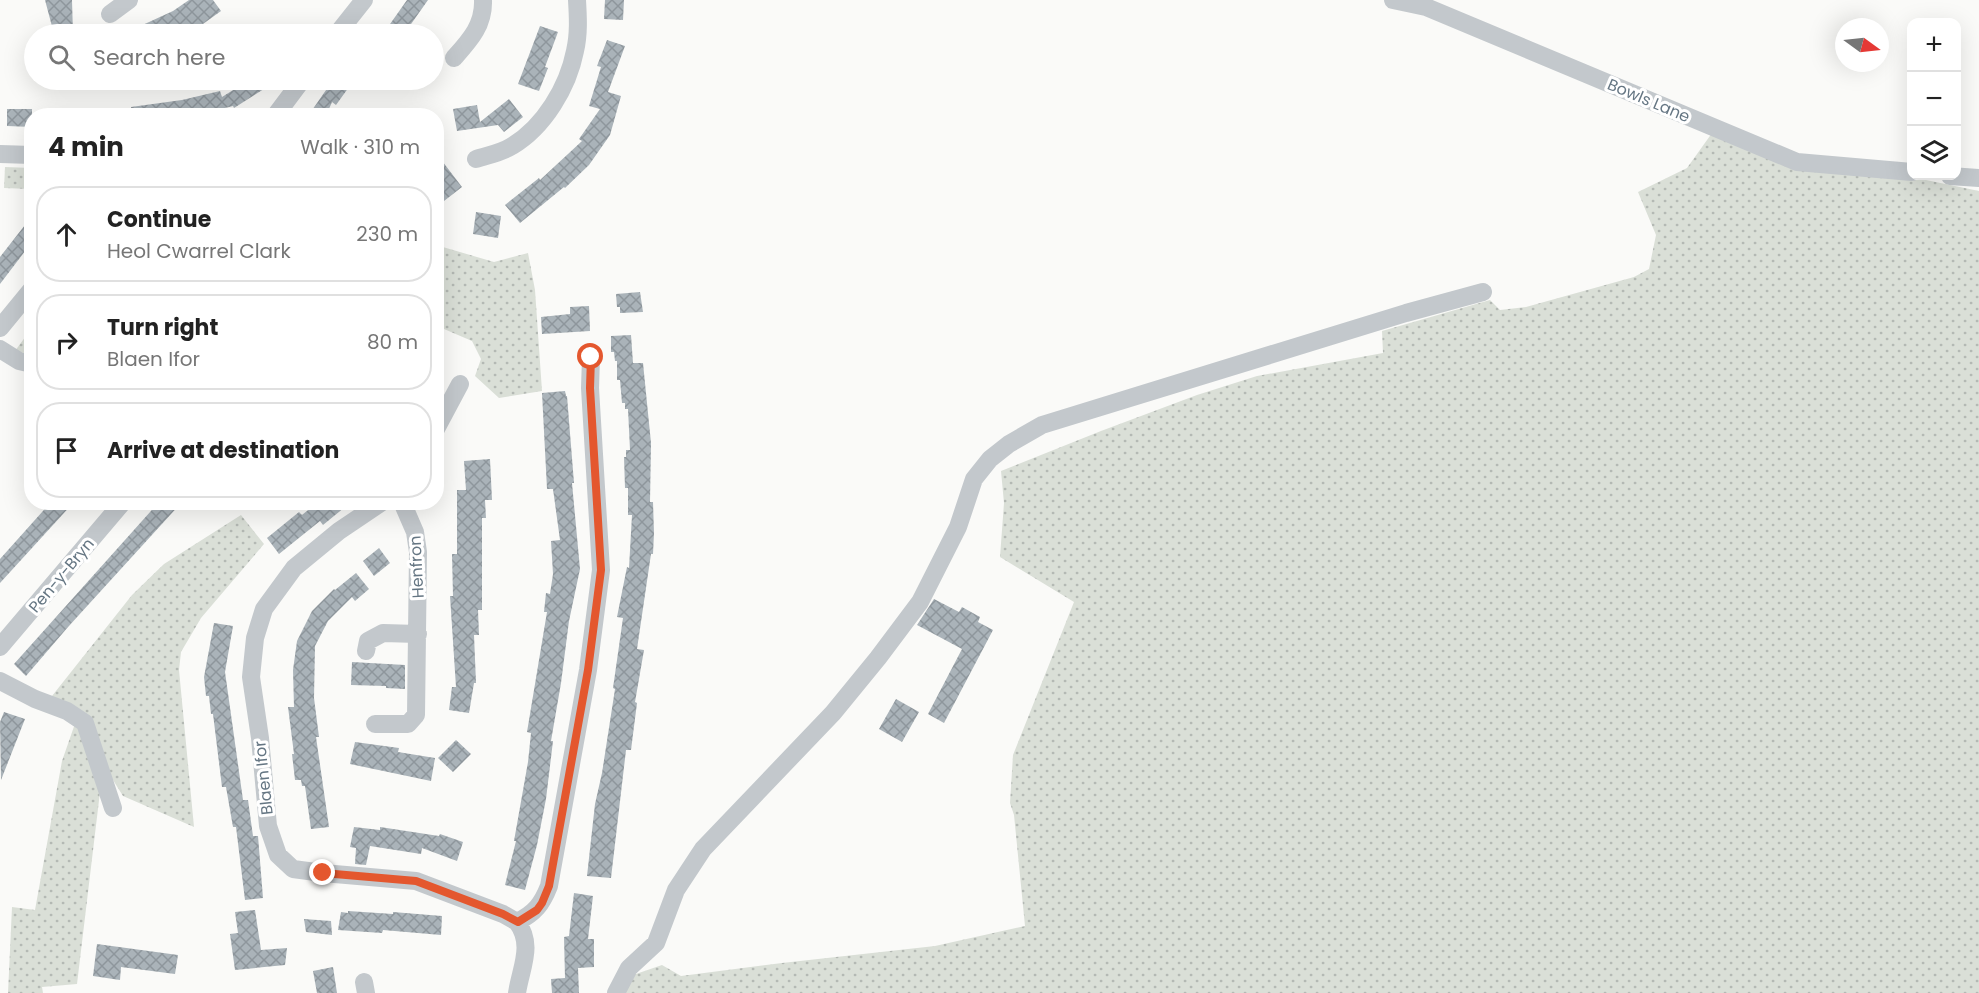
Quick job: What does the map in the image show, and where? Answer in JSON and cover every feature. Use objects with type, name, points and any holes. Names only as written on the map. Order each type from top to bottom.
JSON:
[{"type":"street","points":[[110,14],[129,0]]},
{"type":"street","points":[[345,24],[364,0]]},
{"type":"street","points":[[454,58],[481,23],[483,0]]},
{"type":"street","points":[[476,159],[512,146],[540,122],[552,106],[563,86],[575,51],[578,32],[577,0]]},
{"type":"street","name":"Bowls Lane","points":[[1393,0],[1426,7],[1797,162],[1907,172]]},
{"type":"street","points":[[279,108],[294,90]]},
{"type":"street","points":[[0,154],[24,155]]},
{"type":"street","points":[[1961,177],[1979,178]]},
{"type":"street","points":[[616,993],[629,968],[656,943],[676,890],[703,849],[832,713],[878,658],[920,602],[957,527],[974,479],[990,459],[1009,444],[1042,425],[1406,313],[1484,292]]},
{"type":"street","points":[[0,328],[24,299]]},
{"type":"street","points":[[0,349],[24,362]]},
{"type":"street","points":[[517,993],[527,945],[525,932],[518,922],[537,910],[549,886],[588,670],[601,570],[590,388],[591,357]]},
{"type":"street","points":[[444,414],[460,384]]},
{"type":"street","name":"Pen-y-Bryn","points":[[0,647],[116,510]]},
{"type":"street","name":"Blaen Ifor","points":[[370,510],[339,531],[294,568],[264,609],[255,638],[251,677],[268,826],[278,855],[293,869],[416,881],[503,914],[518,922]]},
{"type":"street","name":"Henfron","points":[[375,724],[408,724],[416,715],[418,552],[415,532],[405,510]]},
{"type":"street","points":[[366,651],[368,641],[383,633],[418,634]]},
{"type":"street","points":[[0,681],[35,699],[67,711],[85,723],[113,808]]},
{"type":"shaded area","points":[[1712,133],[1873,174],[1907,178],[1907,180],[1926,180],[1979,191],[1979,993],[624,993],[633,975],[662,965],[681,976],[935,946],[1025,926],[1014,815],[1010,803],[1013,755],[1074,602],[1000,557],[1004,503],[1001,471],[1197,395],[1257,376],[1383,353],[1382,331],[1490,300],[1500,310],[1526,307],[1634,277],[1649,269],[1656,235],[1638,192],[1687,168]]},
{"type":"shaded area","points":[[5,167],[24,168],[24,189],[4,188]]},
{"type":"shaded area","points":[[444,247],[494,262],[528,253],[535,290],[542,391],[499,398],[475,376],[481,359],[472,341],[444,329]]},
{"type":"shaded area","points":[[24,339],[24,353],[15,351]]},
{"type":"shaded area","points":[[241,515],[264,544],[201,618],[181,652],[179,670],[194,827],[123,796],[113,780],[98,784],[100,792],[77,984],[42,987],[43,993],[8,993],[12,907],[35,910],[62,761],[78,715],[52,696],[132,595],[164,564]]},
{"type":"building","points":[[45,0],[72,0],[73,24],[51,24]]},
{"type":"building","points":[[189,0],[213,0],[221,11],[203,24],[145,24],[173,11]]},
{"type":"building","points":[[407,0],[428,0],[411,24],[390,24]]},
{"type":"building","points":[[605,0],[624,0],[623,20],[604,19]]},
{"type":"building","points":[[540,26],[558,32],[539,91],[518,84]]},
{"type":"building","points":[[607,40],[625,46],[608,92],[621,96],[610,135],[589,165],[565,188],[520,223],[505,205],[539,178],[540,180],[582,141],[579,139],[600,109],[589,106],[601,67],[597,66]]},
{"type":"building","points":[[233,90],[262,90],[234,108],[233,106],[225,108],[131,108],[220,91],[222,97]]},
{"type":"building","points":[[326,90],[347,90],[336,105],[332,102],[329,108],[314,108]]},
{"type":"building","points":[[509,99],[523,117],[504,132],[498,125],[457,131],[453,109],[477,105],[480,122]]},
{"type":"building","points":[[7,109],[24,109],[24,127],[7,126]]},
{"type":"building","points":[[444,163],[462,187],[444,201]]},
{"type":"building","points":[[476,212],[501,216],[498,238],[473,234]]},
{"type":"building","points":[[24,226],[24,252],[0,284],[0,257]]},
{"type":"building","points":[[640,292],[643,312],[620,313],[616,294]]},
{"type":"building","points":[[589,306],[590,331],[542,334],[541,317],[570,314],[570,307]]},
{"type":"building","points":[[631,335],[633,363],[643,363],[651,443],[650,502],[653,502],[654,533],[653,554],[651,554],[637,649],[644,650],[635,702],[637,703],[631,750],[626,750],[611,878],[587,876],[595,804],[615,689],[613,688],[623,618],[617,617],[627,567],[629,568],[632,515],[628,515],[628,488],[625,488],[624,457],[626,457],[626,450],[630,450],[628,409],[625,409],[625,403],[622,403],[620,380],[617,380],[617,361],[615,361],[614,352],[611,352],[611,336]]},
{"type":"building","points":[[565,391],[580,569],[569,621],[551,741],[553,741],[546,799],[525,890],[505,885],[516,841],[514,841],[528,762],[531,733],[527,732],[547,612],[544,612],[546,593],[550,594],[553,574],[551,541],[560,540],[553,489],[547,489],[542,393]]},
{"type":"building","points":[[490,459],[492,500],[485,500],[486,518],[482,518],[482,610],[478,610],[479,635],[474,635],[476,683],[474,683],[469,713],[449,710],[452,687],[456,687],[450,596],[453,596],[452,554],[457,554],[457,490],[466,490],[464,461]]},
{"type":"building","points":[[44,510],[67,510],[0,583],[0,559]]},
{"type":"building","points":[[152,510],[175,510],[26,676],[14,664]]},
{"type":"building","points":[[308,510],[341,510],[323,525],[320,521],[279,554],[267,538],[299,512],[302,515]]},
{"type":"building","points":[[379,548],[390,563],[374,576],[363,561]]},
{"type":"building","points":[[356,573],[369,589],[355,601],[352,597],[328,621],[315,646],[314,698],[319,737],[316,737],[329,827],[311,829],[305,786],[302,786],[301,780],[295,780],[288,707],[294,707],[293,670],[297,641],[312,611],[334,589]]},
{"type":"building","points":[[934,599],[959,612],[962,607],[980,617],[978,622],[993,630],[944,723],[928,714],[962,649],[917,625]]},
{"type":"building","points":[[214,623],[233,626],[225,672],[243,800],[248,800],[253,836],[258,836],[263,898],[245,900],[236,827],[233,827],[226,787],[222,787],[213,714],[211,714],[209,696],[206,696],[204,677]]},
{"type":"building","points":[[352,662],[405,665],[405,689],[351,685]]},
{"type":"building","points":[[896,699],[919,712],[902,742],[879,729]]},
{"type":"building","points":[[4,712],[25,719],[1,780],[0,722]]},
{"type":"building","points":[[456,740],[471,754],[453,772],[438,758]]},
{"type":"building","points":[[355,742],[399,748],[398,752],[435,758],[431,781],[350,764]]},
{"type":"building","points":[[354,827],[380,830],[380,827],[439,836],[440,834],[463,842],[457,861],[422,848],[421,854],[370,846],[366,865],[355,864],[356,848],[350,847]]},
{"type":"building","points":[[574,893],[593,896],[588,939],[594,939],[594,967],[578,968],[579,993],[552,993],[551,979],[565,978],[564,937],[569,936]]},
{"type":"building","points":[[255,910],[261,950],[287,948],[285,965],[235,970],[230,934],[238,933],[235,912]]},
{"type":"building","points":[[348,911],[442,916],[441,935],[383,930],[382,933],[338,930],[341,912],[348,913]]},
{"type":"building","points":[[304,919],[331,921],[332,935],[306,932]]},
{"type":"building","points":[[97,944],[178,955],[175,974],[121,967],[120,980],[93,976]]},
{"type":"building","points":[[333,967],[337,993],[317,993],[313,971]]},
{"type":"route","points":[[323,873],[416,881],[503,914],[518,922],[530,916],[542,903],[549,886],[569,783],[588,670],[601,570],[590,388],[591,357]]}]
